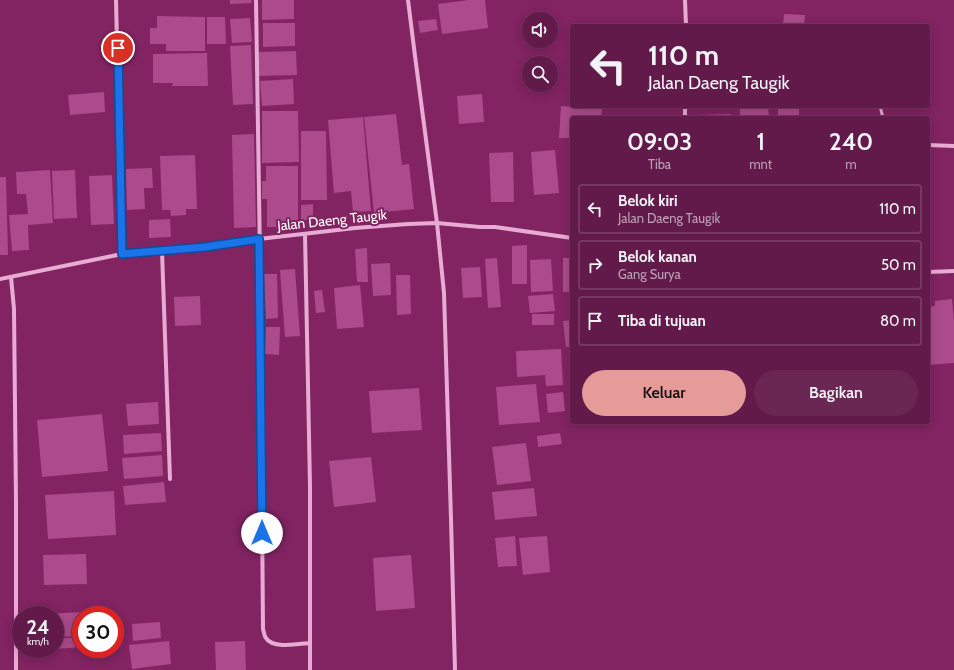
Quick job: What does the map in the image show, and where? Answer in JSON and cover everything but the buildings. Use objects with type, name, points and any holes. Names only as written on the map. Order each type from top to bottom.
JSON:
[{"type":"street","points":[[116,0],[122,254]]},
{"type":"street","points":[[256,0],[263,629],[265,638],[276,644],[288,645],[310,643]]},
{"type":"street","points":[[408,0],[437,223],[444,293],[452,519],[455,670]]},
{"type":"street","points":[[685,0],[686,24]]},
{"type":"street","points":[[930,145],[954,146]]},
{"type":"street","name":"Jalan Daeng Taugik","points":[[0,279],[122,254],[205,247],[355,228],[437,223],[495,227],[570,238]]},
{"type":"street","points":[[305,234],[310,486],[310,670]]},
{"type":"street","points":[[162,251],[170,479]]},
{"type":"street","points":[[930,272],[954,271]]},
{"type":"street","points":[[11,277],[14,309],[16,670]]},
{"type":"route","points":[[118,48],[122,254],[205,247],[259,239],[262,533]]}]
